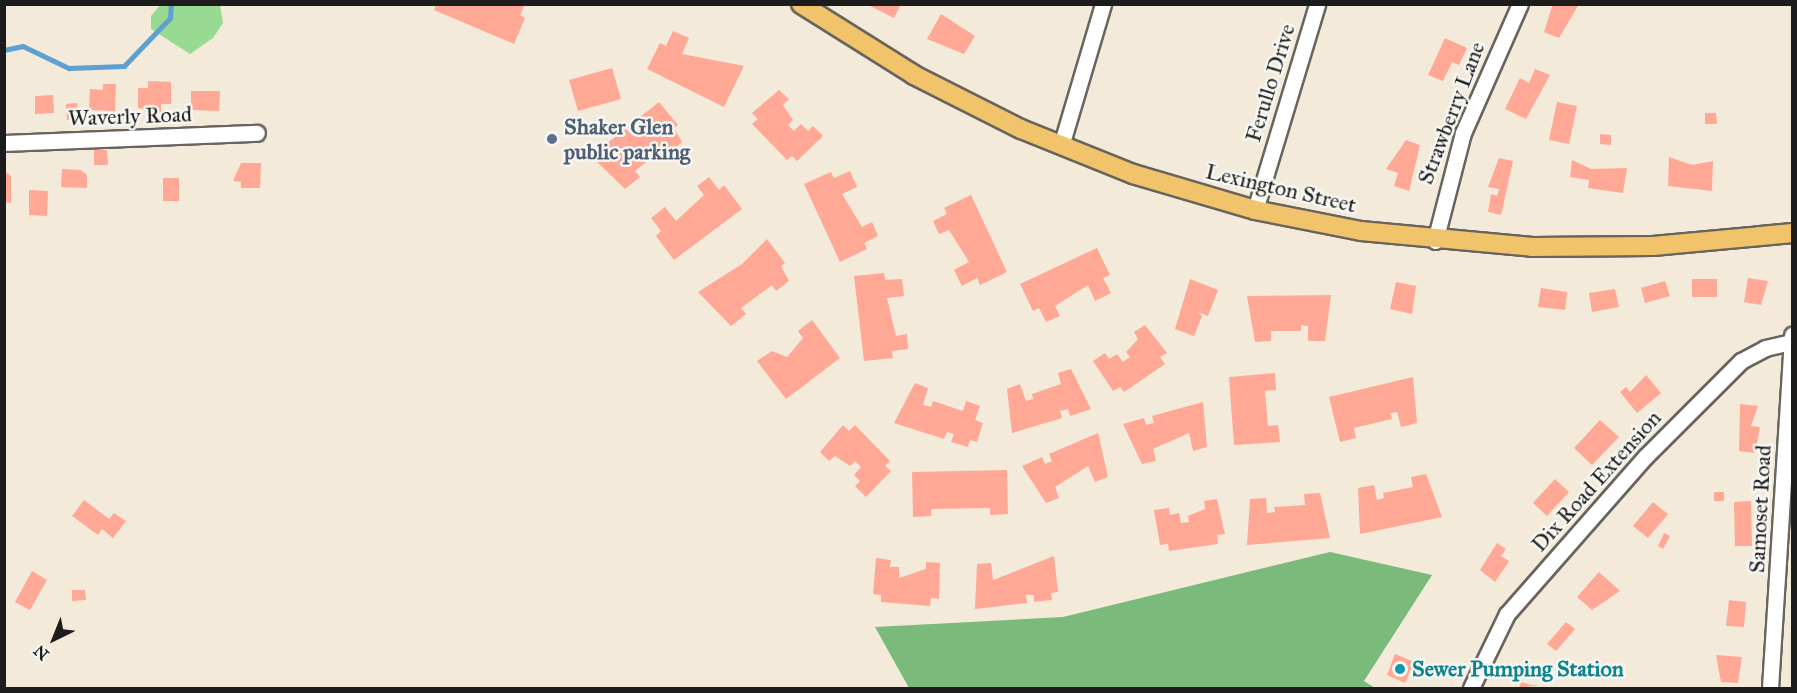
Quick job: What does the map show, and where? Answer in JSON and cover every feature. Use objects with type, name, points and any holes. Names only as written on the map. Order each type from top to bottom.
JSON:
[{"type":"main road","name":"Lexington Street","points":[[801,4],[914,75],[1061,146],[1254,210],[1435,240],[1624,248],[1792,233]]},
{"type":"street","points":[[1061,146],[1103,4]]},
{"type":"street","name":"Ferullo Drive","points":[[1254,210],[1317,4]]},
{"type":"street","name":"Strawberry Lane","points":[[1435,240],[1464,133],[1520,4]]},
{"type":"street","name":"Waverly Road","points":[[4,143],[257,133]]},
{"type":"street","name":"Dix Road Extension","points":[[1471,688],[1507,614],[1645,457],[1741,362],[1765,348],[1792,337]]},
{"type":"street","name":"Samoset Road","points":[[1770,688],[1792,337]]},
{"type":"green space","points":[[160,5],[220,5],[223,23],[213,38],[190,54],[151,29],[151,16]]},
{"type":"green space","points":[[1330,552],[1432,575],[1364,681],[1375,688],[909,688],[875,627],[1063,617]]},
{"type":"building","points":[[436,4],[525,4],[520,15],[525,18],[514,44],[434,10]]},
{"type":"building","points":[[866,4],[901,4],[894,18]]},
{"type":"building","points":[[1553,4],[1579,4],[1559,38],[1544,32]]},
{"type":"building","points":[[941,14],[975,36],[964,54],[927,39]]},
{"type":"building","points":[[673,31],[689,38],[682,54],[744,66],[724,107],[647,69],[660,43],[666,46]]},
{"type":"building","points":[[1445,38],[1467,48],[1459,65],[1452,62],[1443,81],[1428,75]]},
{"type":"building","points":[[612,68],[621,99],[578,111],[569,80]]},
{"type":"building","points":[[1535,69],[1550,75],[1526,119],[1505,109],[1520,78],[1529,83]]},
{"type":"building","points":[[148,81],[171,82],[171,104],[161,104],[161,112],[138,108],[138,88],[148,88]]},
{"type":"building","points":[[103,84],[116,84],[115,111],[89,110],[90,89],[103,90]]},
{"type":"building","points":[[779,90],[789,99],[783,105],[793,120],[788,125],[794,131],[801,124],[808,131],[813,126],[823,136],[797,161],[792,156],[787,160],[752,124],[758,119],[752,113]]},
{"type":"building","points":[[191,91],[220,91],[219,111],[191,110]]},
{"type":"building","points":[[53,95],[54,113],[35,114],[35,96]]},
{"type":"building","points":[[659,102],[678,125],[674,128],[682,142],[670,153],[665,147],[635,171],[640,177],[625,189],[591,156]]},
{"type":"building","points":[[1557,102],[1577,106],[1569,144],[1549,140]]},
{"type":"building","points":[[77,103],[78,119],[67,120],[66,104]]},
{"type":"building","points":[[1705,113],[1716,113],[1717,124],[1705,124]]},
{"type":"building","points":[[1600,134],[1611,135],[1611,145],[1600,144]]},
{"type":"building","points":[[1406,140],[1420,145],[1409,191],[1394,186],[1398,173],[1386,169]]},
{"type":"building","points":[[94,150],[107,150],[108,165],[94,165]]},
{"type":"building","points":[[1669,157],[1692,165],[1713,161],[1712,191],[1668,186]]},
{"type":"building","points":[[1499,158],[1513,161],[1501,215],[1488,212],[1491,194],[1497,196],[1499,189],[1488,187]]},
{"type":"building","points":[[1572,160],[1591,169],[1627,168],[1623,193],[1588,188],[1589,180],[1570,177]]},
{"type":"building","points":[[241,163],[261,163],[260,188],[241,188],[241,182],[233,181]]},
{"type":"building","points":[[62,169],[81,170],[87,175],[87,188],[61,187]]},
{"type":"building","points":[[4,171],[11,176],[11,203],[4,202]]},
{"type":"building","points":[[850,171],[857,187],[842,194],[862,227],[872,222],[878,236],[864,243],[867,249],[840,262],[804,184],[831,172],[834,178]]},
{"type":"building","points":[[709,177],[719,190],[724,185],[742,209],[674,260],[656,236],[661,231],[651,218],[665,207],[676,221],[704,195],[697,186]]},
{"type":"building","points":[[163,178],[179,178],[179,201],[163,201]]},
{"type":"building","points":[[29,190],[48,191],[47,216],[29,215]]},
{"type":"building","points":[[971,195],[1007,272],[980,285],[977,278],[962,286],[954,270],[969,262],[949,230],[939,234],[933,221],[947,214],[944,208]]},
{"type":"building","points":[[767,239],[785,263],[781,266],[789,281],[776,291],[772,285],[741,308],[746,314],[731,326],[698,292],[742,264]]},
{"type":"building","points":[[1097,248],[1110,275],[1103,278],[1111,293],[1095,301],[1088,285],[1055,306],[1060,316],[1046,322],[1039,308],[1033,311],[1020,284]]},
{"type":"building","points":[[884,273],[885,280],[902,279],[904,296],[887,298],[896,336],[907,334],[908,349],[892,351],[893,358],[864,361],[854,276]]},
{"type":"building","points":[[1748,278],[1768,281],[1761,305],[1744,302]]},
{"type":"building","points":[[1190,279],[1218,290],[1208,316],[1198,312],[1202,316],[1194,336],[1175,329]]},
{"type":"building","points":[[1692,279],[1717,279],[1717,297],[1692,297]]},
{"type":"building","points":[[1665,281],[1670,296],[1645,303],[1641,288]]},
{"type":"building","points":[[1396,282],[1416,286],[1412,314],[1390,309]]},
{"type":"building","points":[[1541,288],[1567,292],[1565,310],[1538,307]]},
{"type":"building","points":[[1615,289],[1619,307],[1592,312],[1589,293]]},
{"type":"building","points":[[1331,295],[1325,341],[1308,341],[1308,326],[1301,325],[1301,331],[1271,331],[1271,341],[1255,342],[1247,296]]},
{"type":"building","points":[[812,320],[840,358],[786,399],[757,361],[772,351],[787,357],[803,338],[798,331]]},
{"type":"building","points":[[1145,325],[1167,353],[1160,357],[1165,364],[1124,392],[1120,387],[1113,391],[1093,361],[1105,353],[1109,359],[1117,354],[1123,362],[1130,357],[1126,352],[1138,339],[1134,332]]},
{"type":"building","points":[[1071,369],[1091,409],[1070,416],[1068,409],[1060,411],[1062,418],[1012,433],[1007,389],[1020,384],[1026,401],[1033,399],[1032,394],[1061,384],[1058,373]]},
{"type":"building","points":[[1275,373],[1276,390],[1265,391],[1268,426],[1278,425],[1280,442],[1234,445],[1229,377]]},
{"type":"building","points":[[1646,375],[1661,393],[1637,413],[1620,392],[1626,387],[1630,392]]},
{"type":"building","points":[[1413,377],[1417,423],[1401,427],[1397,412],[1390,413],[1392,419],[1354,428],[1356,438],[1340,442],[1329,397]]},
{"type":"building","points":[[915,383],[928,388],[923,405],[931,407],[933,401],[963,411],[966,401],[980,406],[975,420],[983,423],[977,442],[970,440],[968,447],[951,442],[954,434],[947,432],[944,439],[894,423]]},
{"type":"building","points":[[1203,402],[1207,447],[1193,451],[1189,433],[1153,449],[1156,461],[1142,464],[1123,424],[1144,418],[1146,425],[1154,423],[1152,416]]},
{"type":"building","points":[[1740,404],[1758,406],[1751,426],[1760,427],[1755,453],[1739,451]]},
{"type":"building","points":[[1600,420],[1619,437],[1592,465],[1574,448]]},
{"type":"building","points":[[843,425],[849,431],[855,425],[890,461],[885,466],[891,471],[866,497],[855,486],[860,481],[854,475],[861,467],[855,461],[850,466],[835,456],[829,461],[820,452]]},
{"type":"building","points":[[1098,433],[1108,477],[1095,482],[1088,466],[1055,487],[1059,498],[1046,503],[1022,466],[1042,457],[1045,464],[1052,461],[1049,454]]},
{"type":"building","points":[[1007,470],[1008,514],[990,515],[990,508],[931,509],[931,516],[913,517],[912,472]]},
{"type":"building","points":[[1426,474],[1442,517],[1360,534],[1358,488],[1374,485],[1377,500],[1384,498],[1383,493],[1413,487],[1411,477]]},
{"type":"building","points":[[1555,479],[1569,492],[1547,516],[1533,503]]},
{"type":"building","points":[[1714,492],[1724,492],[1724,501],[1714,501]]},
{"type":"building","points":[[1320,493],[1330,538],[1247,545],[1250,499],[1266,498],[1267,513],[1275,512],[1274,507],[1305,505],[1304,494]]},
{"type":"building","points":[[1217,499],[1225,534],[1217,535],[1218,544],[1169,551],[1168,544],[1160,545],[1154,510],[1169,508],[1170,515],[1179,513],[1181,523],[1189,522],[1188,516],[1205,509],[1204,501]]},
{"type":"building","points":[[84,500],[109,519],[114,513],[126,521],[113,538],[102,529],[98,535],[72,516]]},
{"type":"building","points":[[1751,501],[1752,546],[1735,546],[1734,502]]},
{"type":"building","points":[[1653,502],[1668,514],[1648,538],[1633,526]]},
{"type":"building","points":[[1664,533],[1670,536],[1663,549],[1658,546]]},
{"type":"building","points":[[1497,543],[1506,549],[1501,556],[1509,561],[1495,582],[1480,570]]},
{"type":"building","points":[[1054,556],[1058,592],[1051,593],[1052,600],[1034,602],[1034,595],[1026,595],[1027,603],[975,609],[977,564],[991,563],[993,580]]},
{"type":"building","points":[[876,558],[891,560],[890,567],[899,567],[899,578],[926,569],[926,562],[940,563],[939,599],[931,598],[930,606],[881,602],[881,595],[873,594]]},
{"type":"building","points":[[32,571],[47,580],[30,610],[15,602]]},
{"type":"building","points":[[1599,572],[1620,591],[1592,610],[1577,597]]},
{"type":"building","points":[[72,590],[85,590],[86,600],[72,601]]},
{"type":"building","points":[[1729,600],[1746,602],[1744,627],[1726,626]]},
{"type":"building","points":[[1566,622],[1575,629],[1556,651],[1547,644]]},
{"type":"building","name":"Sewer Pumping Station","points":[[1395,654],[1414,662],[1405,683],[1387,675]]},
{"type":"building","points":[[1716,655],[1742,657],[1738,683],[1721,682]]},
{"type":"building","points":[[1521,682],[1531,685],[1541,685],[1519,688]]},
{"type":"waterway","points":[[4,50],[23,46],[69,68],[124,66],[170,18],[171,4]]},
{"type":"place","name":"Shaker Glen public parking","points":[[552,139]]},
{"type":"place","name":"Sewer Pumping Station","points":[[1400,669]]}]
